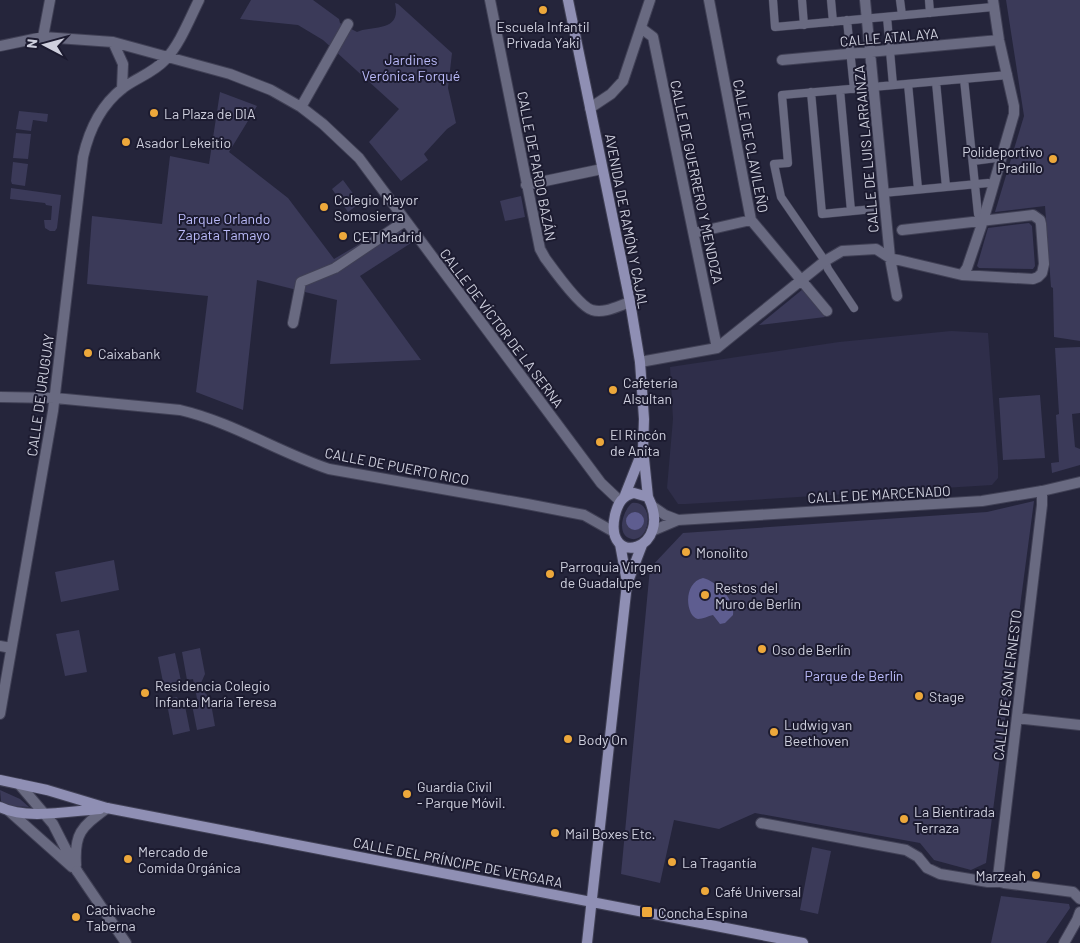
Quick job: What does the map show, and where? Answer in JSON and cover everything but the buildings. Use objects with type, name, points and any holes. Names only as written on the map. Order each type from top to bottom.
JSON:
[{"type":"main road","name":"AVENIDA DE RAMÓN Y CAJAL","points":[[568,0],[630,302],[640,362],[643,400],[643,449],[650,502]]},
{"type":"main road","name":"AVENIDA DE RAMÓN Y CAJAL","points":[[622,498],[643,449]]},
{"type":"main road","points":[[620,544],[636,548],[648,539],[652,531],[654,521],[650,502],[634,493],[622,498],[613,522],[614,532],[620,544],[627,584]]},
{"type":"main road","points":[[587,943],[627,584],[642,545]]},
{"type":"main road","name":"CALLE DEL PRÍNCIPE DE VERGARA","points":[[0,780],[47,790],[107,808],[803,943]]},
{"type":"main road","name":"CALLE DEL PRÍNCIPE DE VERGARA","points":[[4,809],[30,814],[107,808]]},
{"type":"street","points":[[43,37],[50,0]]},
{"type":"street","points":[[168,56],[199,0]]},
{"type":"street","name":"CALLE DE PARDO BAZÁN","points":[[490,0],[526,185],[540,249],[544,258],[582,304],[592,310],[609,310],[630,302]]},
{"type":"street","points":[[590,108],[612,94],[623,81],[650,0]]},
{"type":"street","name":"CALLE DE CLAVILEÑO","points":[[709,0],[751,220],[827,311]]},
{"type":"street","points":[[773,0],[775,27],[930,13],[993,3],[999,40],[1014,106],[1013,121],[980,218],[967,268],[962,276]]},
{"type":"street","points":[[802,0],[804,25]]},
{"type":"street","points":[[831,0],[833,22]]},
{"type":"street","name":"CALLE DE LUIS LARRAINZA","points":[[865,0],[883,193],[896,296]]},
{"type":"street","points":[[900,0],[902,15]]},
{"type":"street","points":[[929,0],[930,13]]},
{"type":"street","points":[[956,0],[957,10]]},
{"type":"street","points":[[887,17],[893,85]]},
{"type":"street","points":[[847,20],[854,89]]},
{"type":"street","points":[[302,107],[348,24]]},
{"type":"street","name":"CALLE DE GUERRERO Y MENDOZA","points":[[641,28],[653,37],[717,348]]},
{"type":"street","name":"CALLE DE VÍCTOR DE LA SERNA","points":[[0,46],[43,37],[113,42],[168,56],[256,84],[302,107],[359,158],[601,483],[622,498]]},
{"type":"street","name":"CALLE ATALAYA","points":[[782,60],[999,40]]},
{"type":"street","points":[[113,42],[123,64],[122,89]]},
{"type":"street","name":"CALLE DE URUGUAY","points":[[0,714],[55,398],[83,157],[88,139],[100,113],[122,89],[156,68],[168,56]]},
{"type":"street","points":[[854,308],[828,269],[825,261],[781,197],[774,164],[788,163],[782,95],[1008,75]]},
{"type":"street","points":[[964,79],[980,218]]},
{"type":"street","points":[[936,82],[946,187]]},
{"type":"street","points":[[908,84],[918,189]]},
{"type":"street","points":[[840,90],[851,211]]},
{"type":"street","points":[[811,92],[822,214],[873,209]]},
{"type":"street","points":[[972,161],[996,158]]},
{"type":"street","points":[[526,185],[602,169]]},
{"type":"street","points":[[883,193],[988,183]]},
{"type":"street","points":[[640,362],[717,348],[825,261],[842,251],[876,249],[890,258],[962,276],[1033,279],[1038,278],[1042,273],[1044,264],[1041,224],[1036,217],[1029,215],[980,218],[902,230]]},
{"type":"street","points":[[694,233],[751,220]]},
{"type":"street","points":[[293,322],[302,282],[335,268],[405,221]]},
{"type":"street","name":"CALLE DE PUERTO RICO","points":[[0,397],[55,398],[180,410],[238,430],[303,460],[329,469],[584,515],[614,532]]},
{"type":"street","name":"CALLE DE MARCENADO","points":[[652,531],[678,520],[982,501],[1042,491],[1080,482]]},
{"type":"street","name":"CALLE DE SAN ERNESTO","points":[[1000,882],[998,866],[1017,719],[1042,505],[1042,491]]},
{"type":"street","points":[[650,502],[665,515],[678,520]]},
{"type":"street","points":[[0,646],[11,648]]},
{"type":"street","points":[[1017,719],[1080,725]]},
{"type":"street","points":[[19,784],[53,824],[77,871],[126,943]]},
{"type":"street","points":[[77,871],[75,851],[77,836],[87,823],[107,808]]},
{"type":"street","points":[[4,809],[77,871]]},
{"type":"street","points":[[761,823],[906,850],[918,857],[927,868],[940,874],[1078,894]]},
{"type":"street","points":[[1064,943],[1079,916]]},
{"type":"shaded area","points":[[951,331],[988,333],[998,467],[998,478],[992,485],[686,504],[678,504],[667,488],[673,419],[670,367],[839,342]]},
{"type":"shaded area","points":[[631,512],[639,512],[644,517],[642,528],[631,530],[626,525],[626,517]]},
{"type":"shaded area","points":[[703,578],[719,587],[731,603],[733,615],[725,623],[720,624],[713,615],[698,619],[691,612],[688,600],[689,593],[696,581]]},
{"type":"green space","name":"Jardines Verónica Forqué","points":[[251,0],[313,0],[339,19],[340,23],[357,32],[390,24],[396,13],[395,3],[398,4],[452,53],[448,88],[456,123],[447,129],[424,154],[428,160],[401,181],[369,142],[399,109],[323,40],[298,25],[240,19]]},
{"type":"green space","name":"Polideportivo Pradillo","points":[[1006,0],[1080,0],[1080,341],[1054,337],[1053,288],[1051,287],[1045,206],[995,212],[1024,116]]},
{"type":"green space","name":"Parque Orlando Zapata Tamayo","points":[[220,92],[257,106],[229,152],[288,198],[334,259],[395,223],[411,243],[360,276],[421,360],[330,364],[337,300],[257,280],[243,410],[196,392],[208,296],[87,284],[92,216],[162,224],[170,156],[209,164]]},
{"type":"green space","points":[[19,111],[48,114],[47,122],[33,120],[31,131],[16,129]]},
{"type":"green space","points":[[16,133],[31,134],[28,159],[13,158]]},
{"type":"green space","points":[[13,162],[28,164],[25,186],[12,184]]},
{"type":"green space","points":[[343,180],[360,203],[348,212],[332,189]]},
{"type":"green space","points":[[11,188],[61,195],[55,231],[45,228],[44,220],[51,220],[52,206],[45,203],[10,199]]},
{"type":"green space","points":[[521,196],[525,217],[505,221],[500,201]]},
{"type":"green space","points":[[1029,223],[1032,226],[1035,266],[1033,269],[979,268],[977,266],[988,228]]},
{"type":"green space","points":[[803,289],[825,317],[759,325]]},
{"type":"green space","points":[[1080,347],[1080,413],[1072,414],[1075,447],[1080,449],[1080,465],[1052,473],[1051,463],[1059,462],[1056,415],[1059,414],[1055,348]]},
{"type":"green space","points":[[1040,395],[1045,458],[1003,460],[999,398]]},
{"type":"green space","name":"Parque de Berlín","points":[[1034,501],[986,863],[971,870],[934,860],[920,843],[755,813],[719,829],[674,820],[660,883],[621,874],[650,568],[683,533],[987,512]]},
{"type":"green space","points":[[632,503],[639,504],[644,508],[648,521],[643,534],[638,538],[632,539],[624,533],[622,523],[626,511]]},
{"type":"green space","points":[[114,560],[119,590],[61,602],[55,572]]},
{"type":"green space","points":[[79,630],[87,672],[65,676],[56,634]]},
{"type":"green space","points":[[200,648],[205,674],[201,683],[194,684],[193,679],[187,680],[182,652]]},
{"type":"green space","points":[[175,653],[181,681],[175,682],[176,689],[165,692],[158,657]]},
{"type":"green space","points":[[203,691],[210,698],[215,726],[197,730],[191,700],[197,699],[196,693]]},
{"type":"green space","points":[[177,697],[179,703],[184,701],[190,731],[173,735],[166,699]]},
{"type":"green space","points":[[0,790],[20,799],[29,807],[8,806],[1,801]]},
{"type":"green space","points":[[812,847],[831,851],[818,914],[800,910]]},
{"type":"green space","points":[[1001,896],[1069,904],[1070,908],[1046,943],[991,943]]},
{"type":"place","name":"Escuela Infantil Privada Yaki","points":[[543,10]]},
{"type":"place","name":"La Plaza de DIA","points":[[154,113]]},
{"type":"place","name":"Asador Lekeitio","points":[[126,142]]},
{"type":"place","name":"Polideportivo Pradillo","points":[[1053,159]]},
{"type":"place","name":"Colegio Mayor Somosierra","points":[[324,207]]},
{"type":"place","name":"CET Madrid","points":[[343,236]]},
{"type":"place","name":"Caixabank","points":[[88,353]]},
{"type":"place","name":"Cafetería Alsultan","points":[[613,390]]},
{"type":"place","name":"El Rincón de Anita","points":[[600,442]]},
{"type":"place","name":"Monolito","points":[[686,552]]},
{"type":"place","name":"Parroquia Virgen de Guadalupe","points":[[550,574]]},
{"type":"place","name":"Restos del Muro de Berlín","points":[[705,595]]},
{"type":"place","name":"Oso de Berlín","points":[[762,649]]},
{"type":"place","name":"Residencia Colegio Infanta María Teresa","points":[[145,693]]},
{"type":"place","name":"Stage","points":[[919,696]]},
{"type":"place","name":"Ludwig van Beethoven","points":[[774,732]]},
{"type":"place","name":"Body On","points":[[568,739]]},
{"type":"place","name":"Guardia Civil - Parque Móvil.","points":[[407,794]]},
{"type":"place","name":"La Bientirada Terraza","points":[[904,819]]},
{"type":"place","name":"Mail Boxes Etc.","points":[[555,833]]},
{"type":"place","name":"Mercado de Comida Orgánica","points":[[128,859]]},
{"type":"place","name":"La Tragantía","points":[[672,862]]},
{"type":"place","name":"Marzeah","points":[[1036,875]]},
{"type":"place","name":"Café Universal","points":[[705,891]]},
{"type":"place","name":"Concha Espina","points":[[647,912]]},
{"type":"place","name":"Cachivache Taberna","points":[[76,917]]}]
